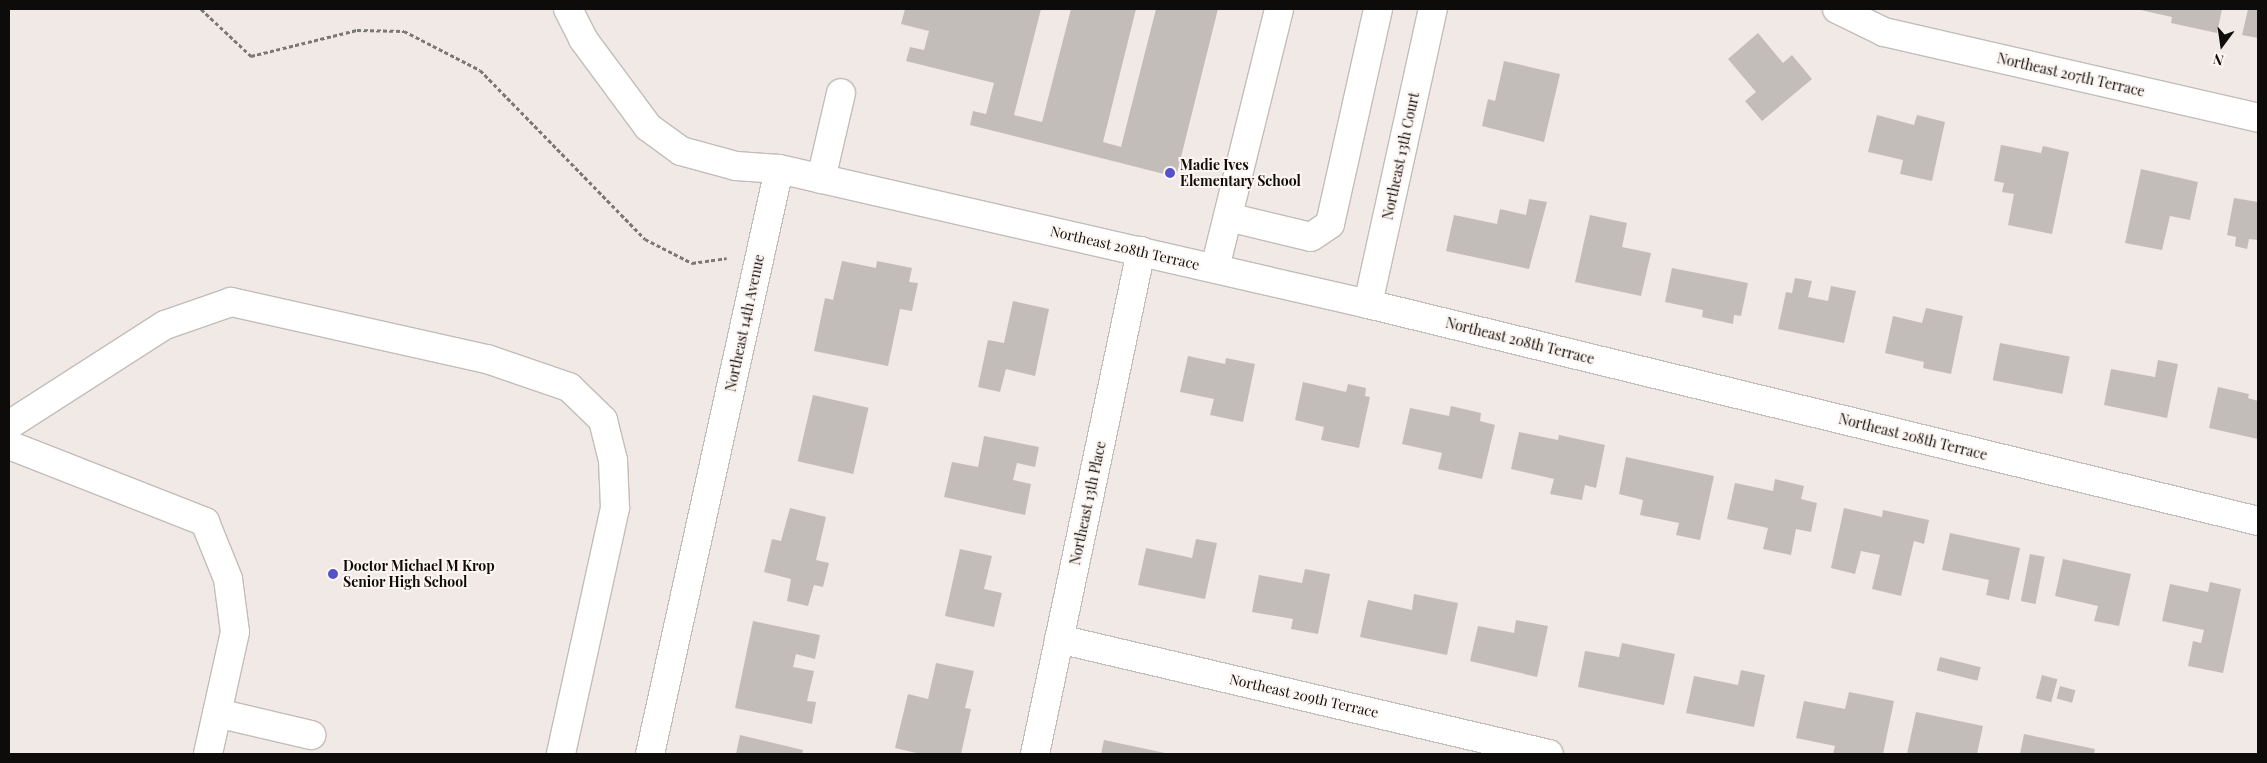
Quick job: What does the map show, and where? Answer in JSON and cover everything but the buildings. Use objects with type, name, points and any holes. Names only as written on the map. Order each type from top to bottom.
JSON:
[{"type":"street","points":[[568,9],[584,39],[648,127],[680,151],[736,166],[779,169]]},
{"type":"street","points":[[1215,268],[1280,9]]},
{"type":"street","points":[[1228,217],[1311,236],[1330,224],[1378,9]]},
{"type":"street","name":"Northeast 13th Court","points":[[1368,304],[1433,9]]},
{"type":"street","name":"Northeast 207th Terrace","points":[[1837,9],[1884,32],[2258,118]]},
{"type":"street","points":[[821,179],[840,93]]},
{"type":"street","name":"Northeast 14th Avenue","points":[[650,754],[779,169]]},
{"type":"street","name":"Northeast 208th Terrace","points":[[779,169],[1368,304],[2258,521]]},
{"type":"street","name":"Northeast 13th Place","points":[[1035,754],[1141,251]]},
{"type":"street","points":[[9,425],[165,325],[231,302],[487,360],[569,387],[603,420],[613,460],[615,508],[561,754]]},
{"type":"street","points":[[9,445],[205,522],[228,579],[235,632],[208,754]]},
{"type":"street","name":"Northeast 209th Terrace","points":[[1059,639],[1549,754]]},
{"type":"street","points":[[217,713],[311,735]]},
{"type":"path","points":[[201,9],[251,56],[358,30],[404,31],[480,70],[646,239],[692,263],[760,254]]},
{"type":"place","name":"Madie Ives Elementary School","points":[[1170,173]]},
{"type":"place","name":"Doctor Michael M Krop Senior High School","points":[[333,574]]}]
